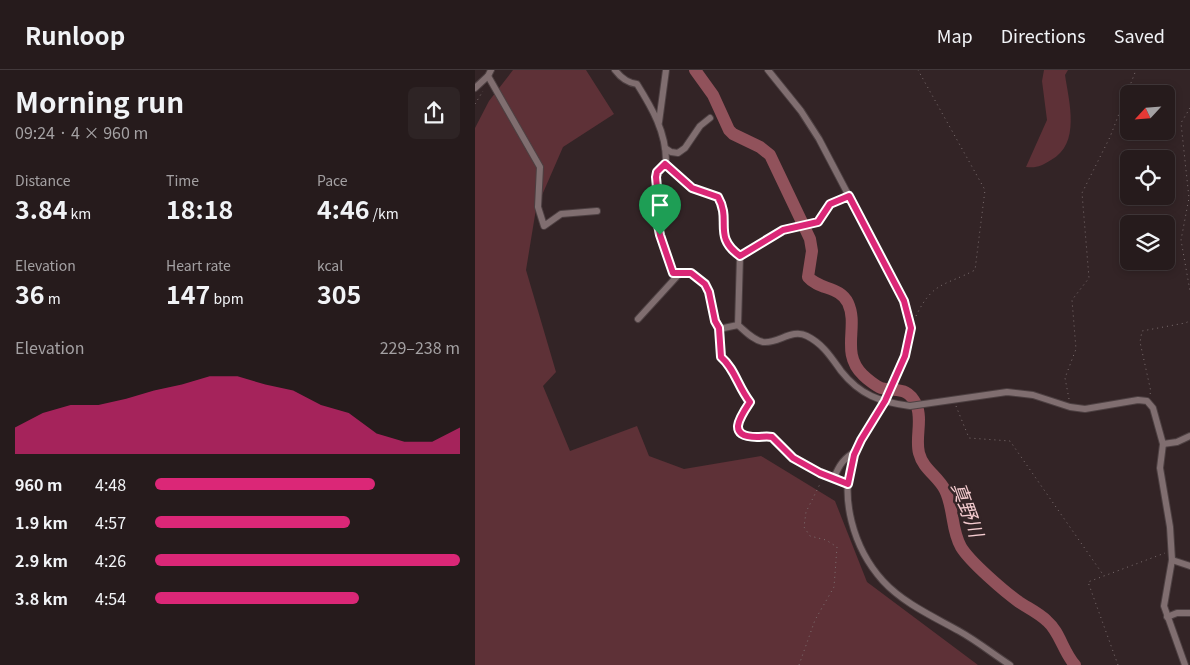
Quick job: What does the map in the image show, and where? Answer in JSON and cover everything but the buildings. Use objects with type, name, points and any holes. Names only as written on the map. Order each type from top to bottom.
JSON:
[{"type":"street","points":[[615,70],[620,77],[629,83],[637,84],[659,123],[665,148],[665,164],[657,172],[656,177],[659,209],[657,220],[660,235],[673,273],[691,273],[705,284],[709,292],[715,321],[719,328],[721,357],[729,363],[740,387],[750,402],[737,424],[741,434],[772,437],[793,458],[848,484]]},
{"type":"street","points":[[659,123],[666,70]]},
{"type":"street","points":[[768,70],[801,112],[819,139],[904,301],[911,328],[905,356],[885,401],[856,451],[848,484],[853,530],[869,563],[884,582],[898,595],[962,633],[1010,665]]},
{"type":"street","points":[[475,88],[489,73],[540,167],[538,207],[544,226],[561,214],[597,211]]},
{"type":"street","points":[[665,148],[671,152],[678,153],[685,148],[700,126],[710,118]]},
{"type":"street","points":[[665,164],[692,188],[718,197],[724,212],[725,240],[740,256],[737,325]]},
{"type":"street","points":[[740,256],[783,230],[818,222],[830,204],[849,196]]},
{"type":"street","points":[[638,319],[681,273]]},
{"type":"street","points":[[719,328],[737,325],[762,342],[795,334],[806,335],[826,350],[858,389],[867,395],[885,401],[910,406],[1007,392],[1022,392],[1070,407],[1085,408],[1138,400],[1147,401],[1153,408],[1164,451],[1161,468],[1170,527],[1172,560],[1164,606],[1185,665]]},
{"type":"street","points":[[1163,444],[1177,442],[1190,436]]},
{"type":"street","points":[[834,478],[840,464],[846,457],[856,451]]},
{"type":"street","points":[[1172,560],[1190,566]]},
{"type":"street","points":[[1167,617],[1177,612],[1190,613]]},
{"type":"path","points":[[911,328],[922,303],[933,290],[975,270],[985,190],[918,70]]},
{"type":"path","points":[[1070,407],[1065,378],[1076,349],[1072,300],[1089,278],[1082,193],[1110,138],[1135,70]]},
{"type":"path","points":[[1190,108],[1181,123],[1189,198],[1181,240],[1190,290]]},
{"type":"path","points":[[1147,401],[1151,392],[1140,342],[1142,331],[1185,323],[1190,320]]},
{"type":"path","points":[[953,401],[969,438],[1010,441],[1104,576]]},
{"type":"path","points":[[799,665],[815,620],[834,587],[837,547],[826,540],[810,536],[804,527],[806,512],[824,474]]},
{"type":"path","points":[[1119,665],[1088,582],[1171,552]]},
{"type":"shaded area","points":[[513,70],[586,70],[614,114],[563,147],[536,209],[526,270],[556,372],[543,386],[570,451],[637,426],[649,456],[684,469],[761,456],[835,501],[867,582],[978,665],[475,665],[475,128],[489,101]]},
{"type":"shaded area","points":[[1044,70],[1068,70],[1065,75],[1070,110],[1070,133],[1060,153],[1051,160],[1042,165],[1026,167],[1047,120],[1042,81]]},
{"type":"waterway","name":"真野川","points":[[695,70],[713,95],[729,130],[733,134],[760,147],[770,155],[810,239],[812,251],[808,277],[840,294],[848,303],[852,321],[851,349],[856,367],[877,386],[905,392],[913,398],[919,416],[919,453],[924,464],[945,490],[961,547],[972,561],[997,584],[1019,602],[1041,616],[1051,626],[1075,665]]},
{"type":"route","points":[[665,164],[692,188],[718,197],[724,212],[725,240],[740,256],[783,230],[818,222],[830,204],[849,196],[904,301],[911,328],[905,356],[885,401],[854,455],[848,484],[820,473],[793,458],[772,437],[746,436],[741,434],[737,424],[750,402],[740,387],[729,363],[721,357],[719,328],[715,321],[709,292],[705,284],[691,273],[673,273],[660,235],[657,220],[659,209],[656,177],[657,172],[665,164]]}]
